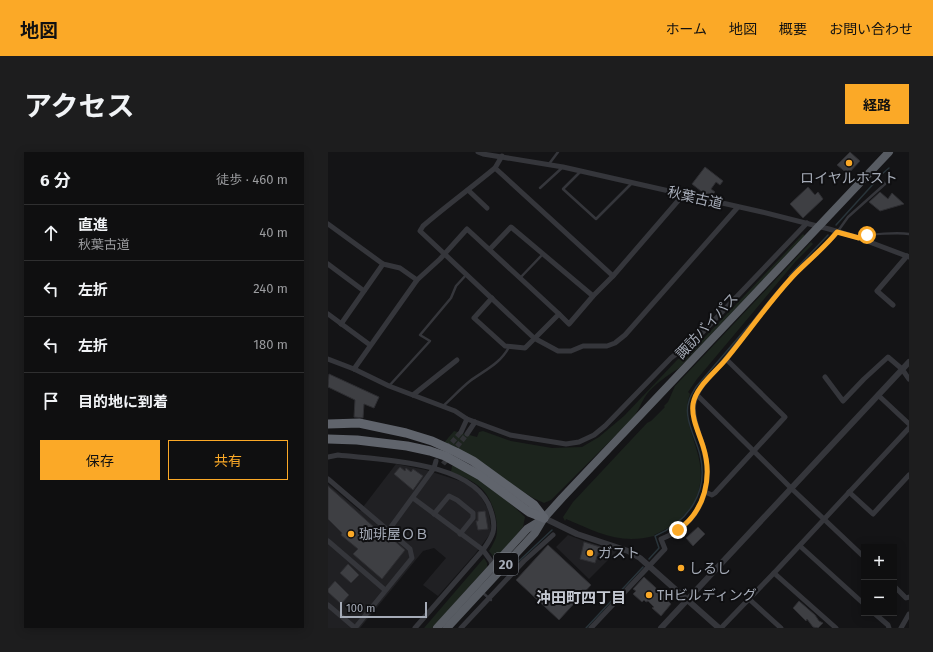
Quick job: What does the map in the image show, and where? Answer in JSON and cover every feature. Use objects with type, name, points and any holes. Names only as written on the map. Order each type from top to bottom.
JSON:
[{"type":"highway","name":"諏訪バイパス","points":[[447,628],[535,533],[544,518],[562,498],[889,152]]},
{"type":"highway","points":[[328,424],[359,423],[406,433],[432,441],[473,461],[534,505],[544,518]]},
{"type":"highway","points":[[328,439],[357,440],[407,446],[445,456],[479,475],[528,512],[544,518]]},
{"type":"highway","name":"諏訪バイパス","points":[[437,628],[527,529],[544,518]]},
{"type":"street","name":"秋葉古道","points":[[478,152],[564,167],[806,223],[859,238],[908,256]]},
{"type":"street","points":[[502,156],[495,168],[422,226],[420,231],[534,338],[558,351],[571,351],[583,346],[607,346],[615,343],[625,335],[738,207]]},
{"type":"street","points":[[495,168],[613,276]]},
{"type":"street","points":[[468,190],[487,208]]},
{"type":"street","points":[[354,369],[418,280],[468,228],[569,324],[683,195]]},
{"type":"street","points":[[328,359],[510,436],[560,443],[579,442],[594,435],[619,413],[671,358],[700,335],[806,223]]},
{"type":"street","points":[[328,224],[383,264],[400,268],[418,280]]},
{"type":"street","points":[[490,249],[511,227],[593,296]]},
{"type":"street","points":[[591,628],[665,549],[661,539],[671,535],[686,524],[697,510],[705,492],[708,477],[707,462],[696,423],[693,405],[697,395],[704,384],[796,273],[828,243],[837,232]]},
{"type":"street","points":[[893,305],[877,291],[908,256]]},
{"type":"street","points":[[328,264],[364,291]]},
{"type":"street","points":[[341,324],[383,264]]},
{"type":"street","points":[[492,298],[474,318],[509,347],[526,348],[534,338],[559,314]]},
{"type":"street","points":[[328,314],[370,345]]},
{"type":"street","points":[[824,377],[843,401],[888,357],[902,369],[909,379]]},
{"type":"street","points":[[705,492],[712,495],[715,493],[785,417],[726,359]]},
{"type":"street","points":[[413,395],[457,360]]},
{"type":"street","points":[[661,628],[909,362]]},
{"type":"street","points":[[697,395],[791,488],[861,554]]},
{"type":"street","points":[[878,395],[909,424]]},
{"type":"street","points":[[461,432],[467,419]]},
{"type":"street","points":[[467,434],[475,422]]},
{"type":"street","points":[[544,518],[577,534],[628,551],[649,566],[720,628],[800,546],[909,428]]},
{"type":"street","points":[[328,457],[338,456],[377,459],[437,469],[462,478],[473,484],[489,503],[493,517],[494,530],[491,538],[415,628]]},
{"type":"street","points":[[436,461],[437,469]]},
{"type":"street","points":[[388,531],[413,498],[443,464]]},
{"type":"street","points":[[849,492],[873,514],[909,475]]},
{"type":"street","points":[[328,479],[410,549],[412,558],[355,628],[328,605]]},
{"type":"street","points":[[434,514],[449,496],[457,500],[473,513],[473,518],[460,534]]},
{"type":"street","points":[[413,498],[482,550],[490,561],[492,568]]},
{"type":"street","points":[[461,628],[524,562],[553,536]]},
{"type":"street","points":[[328,541],[385,590]]},
{"type":"street","points":[[800,546],[861,601]]},
{"type":"street","points":[[774,573],[836,628]]},
{"type":"street","points":[[897,589],[906,598],[909,597]]},
{"type":"street","points":[[749,599],[781,628]]},
{"type":"street","points":[[901,628],[909,614]]},
{"type":"street","points":[[878,616],[888,625],[889,628]]},
{"type":"lane","points":[[548,164],[558,152]]},
{"type":"lane","points":[[540,188],[564,167]]},
{"type":"lane","points":[[837,232],[848,217],[885,184],[872,170]]},
{"type":"lane","points":[[581,171],[563,189],[596,219],[632,183]]},
{"type":"lane","points":[[859,238],[867,235],[902,232],[909,234]]},
{"type":"lane","points":[[520,278],[543,254]]},
{"type":"lane","points":[[389,386],[430,341],[420,335],[451,298],[456,286],[466,275]]},
{"type":"lane","points":[[442,407],[470,381],[494,366],[509,347]]},
{"type":"lane","points":[[481,591],[490,599]]},
{"type":"lane","points":[[453,621],[461,628]]},
{"type":"shaded area","points":[[803,234],[805,236],[679,368],[650,390],[632,419],[551,500],[544,503],[533,498],[470,457],[443,444],[454,431],[477,437],[479,432],[483,431],[511,441],[552,448],[582,447],[599,437],[624,416],[677,360],[703,339]]},
{"type":"shaded area","points":[[811,242],[813,244],[796,261],[697,379],[688,392],[690,394],[687,416],[697,451],[701,479],[694,502],[687,512],[678,521],[654,536],[630,539],[608,536],[566,519],[565,521],[563,517],[573,502],[647,423],[665,407],[664,406],[668,402],[675,386]]},
{"type":"shaded area","points":[[396,464],[426,470],[460,481],[470,486],[478,492],[488,509],[491,527],[490,534],[475,554],[438,596],[423,585],[446,558],[434,548],[423,551],[360,628],[328,628],[328,484],[360,511]]},
{"type":"shaded area","points":[[454,465],[473,475],[491,488],[525,517],[523,527],[495,560],[489,551],[495,540],[497,528],[495,513],[489,499],[478,485],[467,478],[451,472],[452,466]]},
{"type":"shaded area","points":[[568,535],[617,551],[589,579],[556,547]]},
{"type":"shaded area","points":[[484,558],[487,563],[487,567],[432,628],[424,628]]},
{"type":"building","name":"ロイヤルホスト","points":[[850,152],[860,161],[848,174],[837,165]]},
{"type":"building","points":[[705,167],[723,181],[720,185],[716,182],[711,189],[715,192],[712,195],[708,193],[706,195],[692,184]]},
{"type":"building","points":[[808,187],[815,195],[818,192],[823,199],[803,218],[790,204]]},
{"type":"building","points":[[880,192],[888,199],[892,193],[904,204],[880,211],[869,202]]},
{"type":"building","points":[[329,374],[379,397],[374,408],[364,404],[363,418],[354,417],[355,400],[328,387]]},
{"type":"building","points":[[400,467],[405,471],[406,468],[411,472],[413,469],[423,476],[413,490],[394,474]]},
{"type":"building","points":[[328,486],[375,528],[377,526],[405,550],[382,579],[353,554],[358,549],[341,535],[342,533],[328,519]]},
{"type":"building","points":[[485,511],[488,529],[478,530],[476,521],[478,521],[478,512]]},
{"type":"building","points":[[698,527],[705,534],[693,546],[686,538]]},
{"type":"building","name":"ガスト","points":[[584,542],[600,547],[595,563],[580,559]]},
{"type":"building","points":[[548,545],[591,585],[559,620],[516,580]]},
{"type":"building","points":[[348,564],[359,575],[351,583],[340,573]]},
{"type":"building","name":"THビルディング","points":[[644,577],[666,597],[665,598],[671,604],[661,616],[652,608],[654,607],[648,601],[646,602],[644,600],[642,602],[633,594],[636,591],[633,589]]},
{"type":"building","points":[[335,581],[349,595],[341,604],[328,592],[328,589]]},
{"type":"building","points":[[799,601],[815,615],[819,621],[823,623],[818,628],[813,627],[807,619],[806,621],[793,608]]},
{"type":"waterway","points":[[882,174],[889,168]]},
{"type":"waterway","points":[[836,225],[876,181]]},
{"type":"waterway","points":[[789,276],[828,235]]},
{"type":"waterway","points":[[649,559],[659,548],[655,536],[667,530],[687,514],[699,493],[702,481],[702,468],[700,455],[689,421],[688,408],[690,397],[696,387],[750,324]]},
{"type":"waterway","points":[[519,561],[552,530]]},
{"type":"waterway","points":[[586,628],[643,567]]},
{"type":"tunnel","points":[[447,448],[461,432]]},
{"type":"tunnel","points":[[443,464],[467,434]]},
{"type":"place","name":"ロイヤルホスト","points":[[849,163]]},
{"type":"place","name":"珈琲屋ＯＢ","points":[[351,534]]},
{"type":"place","name":"ガスト","points":[[590,553]]},
{"type":"place","name":"しるし","points":[[681,568]]},
{"type":"place","name":"THビルディング","points":[[649,595]]},
{"type":"district","name":"沖田町四丁目","points":[[581,598]]},
{"type":"route","points":[[678,530],[692,518],[697,510],[705,492],[708,477],[707,462],[696,423],[693,405],[700,389],[782,289],[837,232],[859,238],[867,235]]}]
